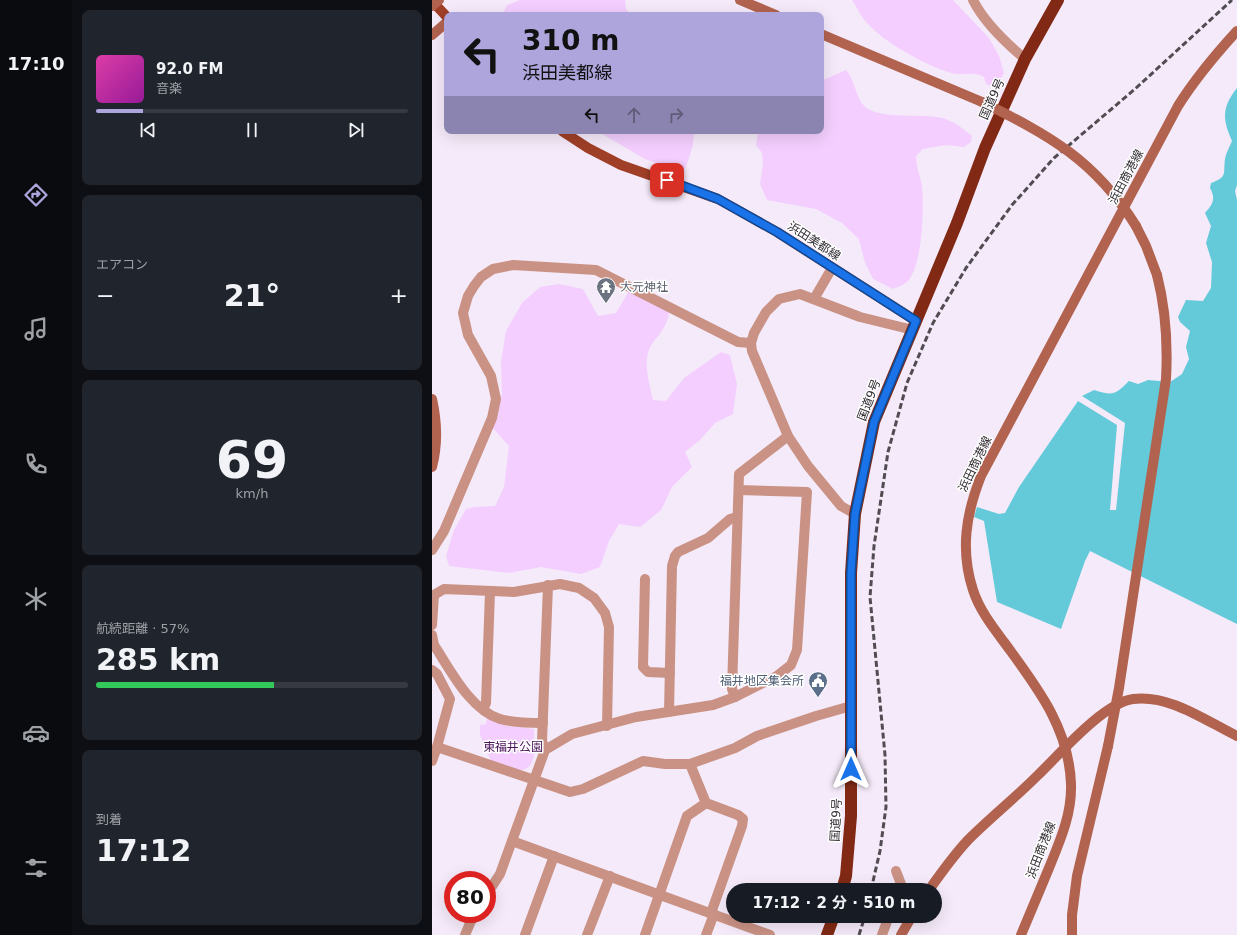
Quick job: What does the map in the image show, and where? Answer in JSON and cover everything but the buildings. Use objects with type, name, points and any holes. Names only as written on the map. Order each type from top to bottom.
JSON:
[{"type":"highway","name":"国道9号","points":[[844,883],[846,876],[851,816],[851,573],[855,514],[874,422],[985,148],[1025,59],[1058,0]]},
{"type":"highway","points":[[826,935],[831,923]]},
{"type":"main road","points":[[432,2],[444,14]]},
{"type":"main road","name":"浜田美都線","points":[[567,134],[588,148],[621,165],[718,199],[777,232],[914,325]]},
{"type":"street","points":[[432,6],[439,0]]},
{"type":"street","points":[[740,0],[769,12]]},
{"type":"street","points":[[974,0],[979,12],[1014,50],[1025,59]]},
{"type":"street","points":[[432,35],[444,25]]},
{"type":"street","name":"浜田商港線","points":[[1021,935],[1062,836],[1068,815],[1071,784],[1066,746],[1047,703],[988,620],[973,591],[966,551],[966,536],[971,502],[985,469],[1178,106],[1190,87],[1212,59],[1237,31]]},
{"type":"street","points":[[824,35],[982,102],[1030,126],[1054,140],[1081,159],[1102,180],[1136,226],[1146,246],[1164,302],[1167,328],[1166,379],[1119,688],[1108,746],[1073,898],[1072,935]]},
{"type":"street","points":[[432,550],[444,531],[492,418],[496,399],[491,376],[468,335],[463,312],[468,296],[474,286],[487,273],[513,265],[596,270],[738,342],[751,343]]},
{"type":"street","points":[[814,299],[832,268]]},
{"type":"street","points":[[855,514],[841,506],[808,466],[788,436],[752,351],[751,343],[757,326],[766,312],[779,299],[800,294],[860,317],[914,325]]},
{"type":"street","points":[[432,399],[436,418],[436,437],[432,467]]},
{"type":"street","points":[[736,697],[732,689],[739,474],[788,436]]},
{"type":"street","points":[[545,750],[572,734],[607,726],[636,717],[713,705],[736,697],[777,676],[791,664],[797,650],[807,492],[739,490]]},
{"type":"street","points":[[669,712],[672,566],[675,556],[678,552],[708,538],[730,519],[737,517]]},
{"type":"street","points":[[645,579],[643,667],[648,672],[670,673]]},
{"type":"street","points":[[432,625],[434,595],[444,589],[514,592],[560,584],[579,588],[594,598],[605,612],[609,627],[607,726]]},
{"type":"street","points":[[496,880],[500,874],[545,750],[542,741],[548,585]]},
{"type":"street","points":[[483,708],[486,703],[490,592]]},
{"type":"street","points":[[432,635],[434,644],[467,696],[499,719],[527,723],[543,722]]},
{"type":"street","points":[[432,670],[437,674],[450,700],[432,762]]},
{"type":"street","points":[[934,883],[968,840],[1038,776],[1066,746],[1119,703],[1133,699],[1150,699],[1170,703],[1237,736]]},
{"type":"street","points":[[437,747],[570,792],[583,789],[643,761],[665,764],[690,764],[735,748],[757,736],[851,706]]},
{"type":"street","points":[[690,764],[706,804],[738,815],[744,822],[712,913],[706,935]]},
{"type":"street","points":[[644,935],[687,816],[706,804]]},
{"type":"street","points":[[512,841],[770,935]]},
{"type":"street","points":[[526,935],[554,856]]},
{"type":"street","points":[[896,871],[901,883]]},
{"type":"street","points":[[587,935],[610,876]]},
{"type":"street","points":[[465,935],[470,923]]},
{"type":"street","points":[[882,935],[886,923]]},
{"type":"street","points":[[901,935],[908,923]]},
{"type":"green space","points":[[520,0],[625,0],[626,9],[628,12],[504,12],[507,5]]},
{"type":"green space","points":[[852,0],[953,0],[989,38],[999,56],[1004,73],[993,87],[986,84],[984,77],[980,75],[951,73],[929,65],[895,46],[875,31],[865,21]]},
{"type":"green space","points":[[846,70],[861,102],[870,110],[878,113],[942,118],[956,124],[972,136],[971,142],[964,147],[946,145],[923,149],[916,156],[923,195],[919,250],[912,274],[907,282],[893,289],[873,279],[865,263],[859,239],[842,223],[816,209],[767,200],[760,184],[763,163],[762,153],[756,145],[758,134],[824,134],[824,80]]},
{"type":"green space","points":[[602,134],[694,134],[691,152],[683,172],[645,159]]},
{"type":"green space","points":[[559,284],[583,289],[598,316],[616,313],[629,291],[669,312],[664,328],[652,345],[647,356],[647,368],[653,400],[666,401],[684,378],[721,352],[730,355],[737,384],[733,414],[715,423],[700,440],[685,452],[692,467],[672,487],[661,510],[640,527],[619,524],[609,541],[600,567],[581,574],[541,567],[509,573],[449,566],[446,556],[454,530],[466,509],[495,506],[504,487],[509,446],[491,426],[502,394],[501,362],[506,331],[522,303],[540,287]]},
{"type":"green space","name":"東福井公園","points":[[487,718],[508,726],[534,729],[535,747],[533,759],[527,768],[521,770],[514,769],[491,761],[480,735],[480,725],[486,724]]},
{"type":"water","points":[[1237,88],[1237,185],[1235,191],[1237,200],[1237,624],[1090,551],[1085,561],[1061,629],[997,602],[984,521],[974,517],[977,507],[999,514],[1005,513],[1019,487],[1078,401],[1117,425],[1110,510],[1116,510],[1125,423],[1082,396],[1094,390],[1106,393],[1117,392],[1129,381],[1138,384],[1148,380],[1170,382],[1182,374],[1189,359],[1186,347],[1190,331],[1180,322],[1178,317],[1186,300],[1203,301],[1211,288],[1212,262],[1206,243],[1211,226],[1205,213],[1213,201],[1213,195],[1210,188],[1211,183],[1220,179],[1224,174],[1227,152],[1232,141],[1226,126],[1225,113],[1228,101]]},
{"type":"railway","points":[[873,883],[880,851],[886,807],[885,755],[870,597],[874,546],[888,452],[907,383],[933,323],[966,268],[1012,205],[1054,158],[1135,89],[1232,0]]},
{"type":"railway","points":[[859,935],[863,923]]},
{"type":"place","name":"大元神社","points":[[606,304]]},
{"type":"place","name":"福井地区集会所","points":[[818,698]]},
{"type":"route","points":[[667,180],[718,199],[777,232],[916,321],[874,422],[855,514],[851,573],[851,769]]}]
